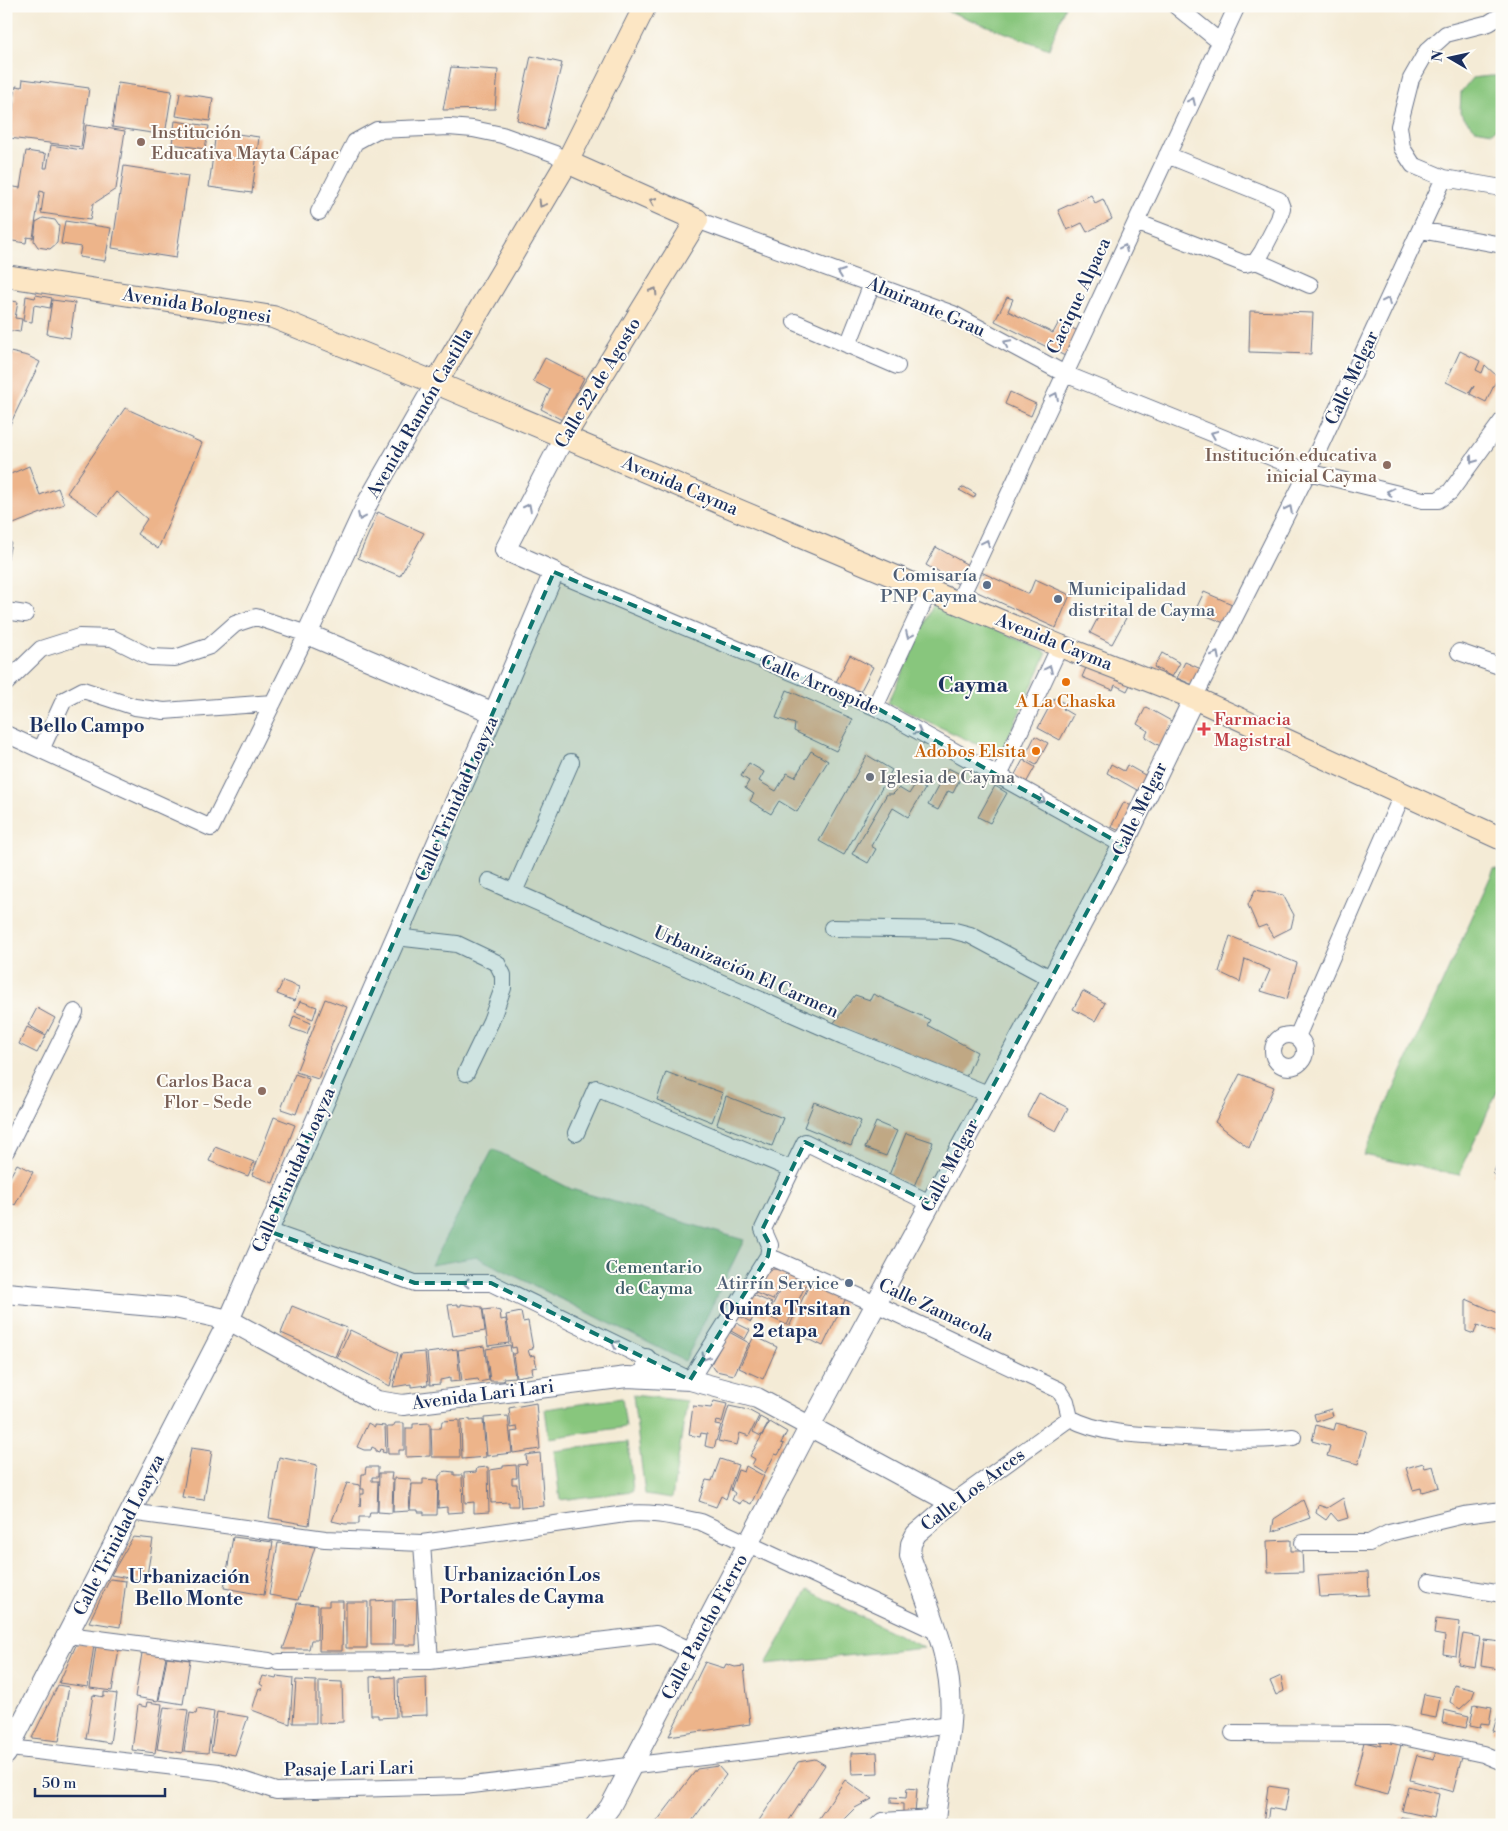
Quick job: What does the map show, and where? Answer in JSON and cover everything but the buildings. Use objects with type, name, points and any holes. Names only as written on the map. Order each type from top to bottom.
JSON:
[{"type":"main road","name":"Avenida Ramón Castilla","points":[[436,383],[567,162],[645,6]]},
{"type":"main road","name":"Almirante Grau","points":[[567,162],[698,220]]},
{"type":"main road","name":"Calle 22 de Agosto","points":[[564,437],[698,220]]},
{"type":"main road","name":"Avenida Bolognesi","points":[[6,276],[273,317],[436,383]]},
{"type":"main road","name":"Avenida Cayma","points":[[436,383],[1060,646],[1194,698],[1402,795],[1502,839]]},
{"type":"street","points":[[1176,6],[1220,42]]},
{"type":"street","name":"Cacique Alpaca","points":[[958,603],[1237,6]]},
{"type":"street","points":[[1502,15],[1489,23],[1446,34],[1428,51],[1411,78],[1399,126],[1402,148],[1413,165],[1444,178],[1502,188]]},
{"type":"street","points":[[319,212],[355,142],[377,130],[449,127],[473,129],[502,135],[556,154],[567,162]]},
{"type":"street","points":[[1167,155],[1279,200],[1282,208],[1279,219],[1256,261]]},
{"type":"street","name":"Calle Melgar","points":[[810,1426],[1123,845],[1194,698],[1308,472],[1444,178]]},
{"type":"street","name":"Almirante Grau","points":[[698,220],[953,314],[1065,374],[1308,472],[1423,500],[1438,500],[1450,492],[1502,421]]},
{"type":"street","points":[[1136,222],[1245,264],[1256,261],[1310,285]]},
{"type":"street","points":[[1420,230],[1502,245]]},
{"type":"street","points":[[848,345],[872,284]]},
{"type":"street","points":[[795,322],[897,366]]},
{"type":"street","name":"Avenida Ramón Castilla","points":[[41,750],[211,828],[274,703],[368,502],[436,383]]},
{"type":"street","name":"Calle 22 de Agosto","points":[[505,550],[564,437]]},
{"type":"street","name":"Calle Arrospide","points":[[505,550],[875,708],[1123,845]]},
{"type":"street","name":"Calle Trinidad Loayza","points":[[8,1751],[229,1320],[554,572]]},
{"type":"street","points":[[875,708],[929,591]]},
{"type":"street","points":[[6,611],[25,614]]},
{"type":"street","points":[[6,683],[41,650],[79,636],[112,638],[150,657],[175,658],[210,646],[235,624],[256,617],[307,634],[494,713]]},
{"type":"street","points":[[999,776],[1060,646]]},
{"type":"street","points":[[1459,652],[1502,667]]},
{"type":"street","points":[[6,734],[41,750],[64,700],[82,690],[135,707],[164,711],[274,703]]},
{"type":"street","points":[[514,892],[571,762]]},
{"type":"street","points":[[1297,1036],[1402,795]]},
{"type":"street","name":"Urbanización El Carmen","points":[[490,882],[843,1036],[988,1094]]},
{"type":"street","points":[[832,928],[951,930],[970,935],[1052,979]]},
{"type":"street","points":[[396,937],[457,944],[498,963],[503,975],[503,988],[491,1020],[466,1073]]},
{"type":"street","points":[[6,1151],[75,1012]]},
{"type":"street","points":[[576,1133],[596,1088],[791,1169]]},
{"type":"street","points":[[268,1231],[415,1283],[491,1283],[690,1380],[768,1256],[770,1246],[762,1229],[805,1142],[930,1203]]},
{"type":"street","name":"Calle Zamacola","points":[[768,1256],[876,1304],[1059,1390],[1066,1401],[1070,1418]]},
{"type":"street","name":"Avenida Lari Lari","points":[[6,1293],[175,1308],[229,1320],[377,1401],[403,1405],[636,1377],[690,1380],[757,1398],[952,1503]]},
{"type":"street","points":[[636,1377],[646,1374],[648,1369],[646,1359]]},
{"type":"street","points":[[1070,1418],[1081,1424],[1103,1430],[1158,1435],[1250,1440],[1292,1437]]},
{"type":"street","name":"Calle Los Arces","points":[[935,1821],[950,1724],[951,1693],[948,1665],[910,1556],[911,1544],[916,1534],[952,1503],[1070,1418]]},
{"type":"street","name":"Calle Pancho Fierro","points":[[596,1825],[610,1807],[810,1426]]},
{"type":"street","points":[[1302,1543],[1369,1544],[1389,1533],[1464,1515],[1502,1510]]},
{"type":"street","points":[[130,1512],[325,1539],[422,1543],[642,1512],[701,1522],[938,1632]]},
{"type":"street","points":[[422,1543],[430,1661]]},
{"type":"street","points":[[1429,1582],[1502,1594]]},
{"type":"street","points":[[68,1635],[274,1661],[430,1661],[656,1634],[692,1651]]},
{"type":"street","points":[[632,1765],[777,1748],[950,1724]]},
{"type":"street","points":[[1234,1733],[1389,1734],[1483,1754],[1502,1762]]},
{"type":"street","name":"Pasaje Lari Lari","points":[[8,1751],[219,1772],[276,1791],[464,1786],[632,1765]]},
{"type":"street","points":[[878,1825],[882,1821],[935,1821]]},
{"type":"highlighted area","points":[[554,572],[875,707],[1123,845],[930,1203],[805,1142],[762,1230],[770,1245],[768,1256],[690,1380],[491,1283],[415,1283],[268,1231]]},
{"type":"green space","points":[[934,6],[1065,6],[1049,49]]},
{"type":"green space","points":[[1502,76],[1502,123],[1492,132],[1475,129],[1460,113],[1461,92],[1472,78]]},
{"type":"green space","points":[[935,601],[1047,653],[1000,755],[888,703]]},
{"type":"green space","points":[[1494,869],[1502,872],[1502,1081],[1459,1175],[1364,1155]]},
{"type":"green space","name":"Cementario de Cayma","points":[[493,1149],[571,1189],[744,1240],[685,1361],[477,1257],[431,1265]]},
{"type":"green space","points":[[633,1395],[687,1401],[672,1498],[645,1494]]},
{"type":"green space","points":[[622,1398],[626,1427],[549,1438],[545,1409]]},
{"type":"green space","points":[[628,1442],[633,1491],[560,1500],[554,1451]]},
{"type":"green space","points":[[808,1590],[924,1648],[766,1664]]},
{"type":"place","name":"Institución Educativa Mayta Cápac","points":[[141,142]]},
{"type":"place","name":"Institución educativa inicial Cayma","points":[[1387,465]]},
{"type":"place","name":"Comisaría PNP Cayma","points":[[987,585]]},
{"type":"place","name":"Municipalidad distrital de Cayma","points":[[1058,599]]},
{"type":"place","name":"A La Chaska","points":[[1066,682]]},
{"type":"place","name":"Farmacia Magistral","points":[[1204,729]]},
{"type":"place","name":"Adobos Elsita","points":[[1036,751]]},
{"type":"place","name":"Iglesia de Cayma","points":[[870,777]]},
{"type":"place","name":"Carlos Baca Flor - Sede","points":[[262,1091]]},
{"type":"place","name":"Atirrín Service","points":[[849,1283]]},
{"type":"district","name":"Cayma","points":[[973,685]]},
{"type":"district","name":"Bello Campo","points":[[87,726]]},
{"type":"district","name":"Quinta Trsitan 2 etapa","points":[[785,1320]]},
{"type":"district","name":"Urbanización Los Portales de Cayma","points":[[522,1586]]},
{"type":"district","name":"Urbanización Bello Monte","points":[[189,1588]]}]
